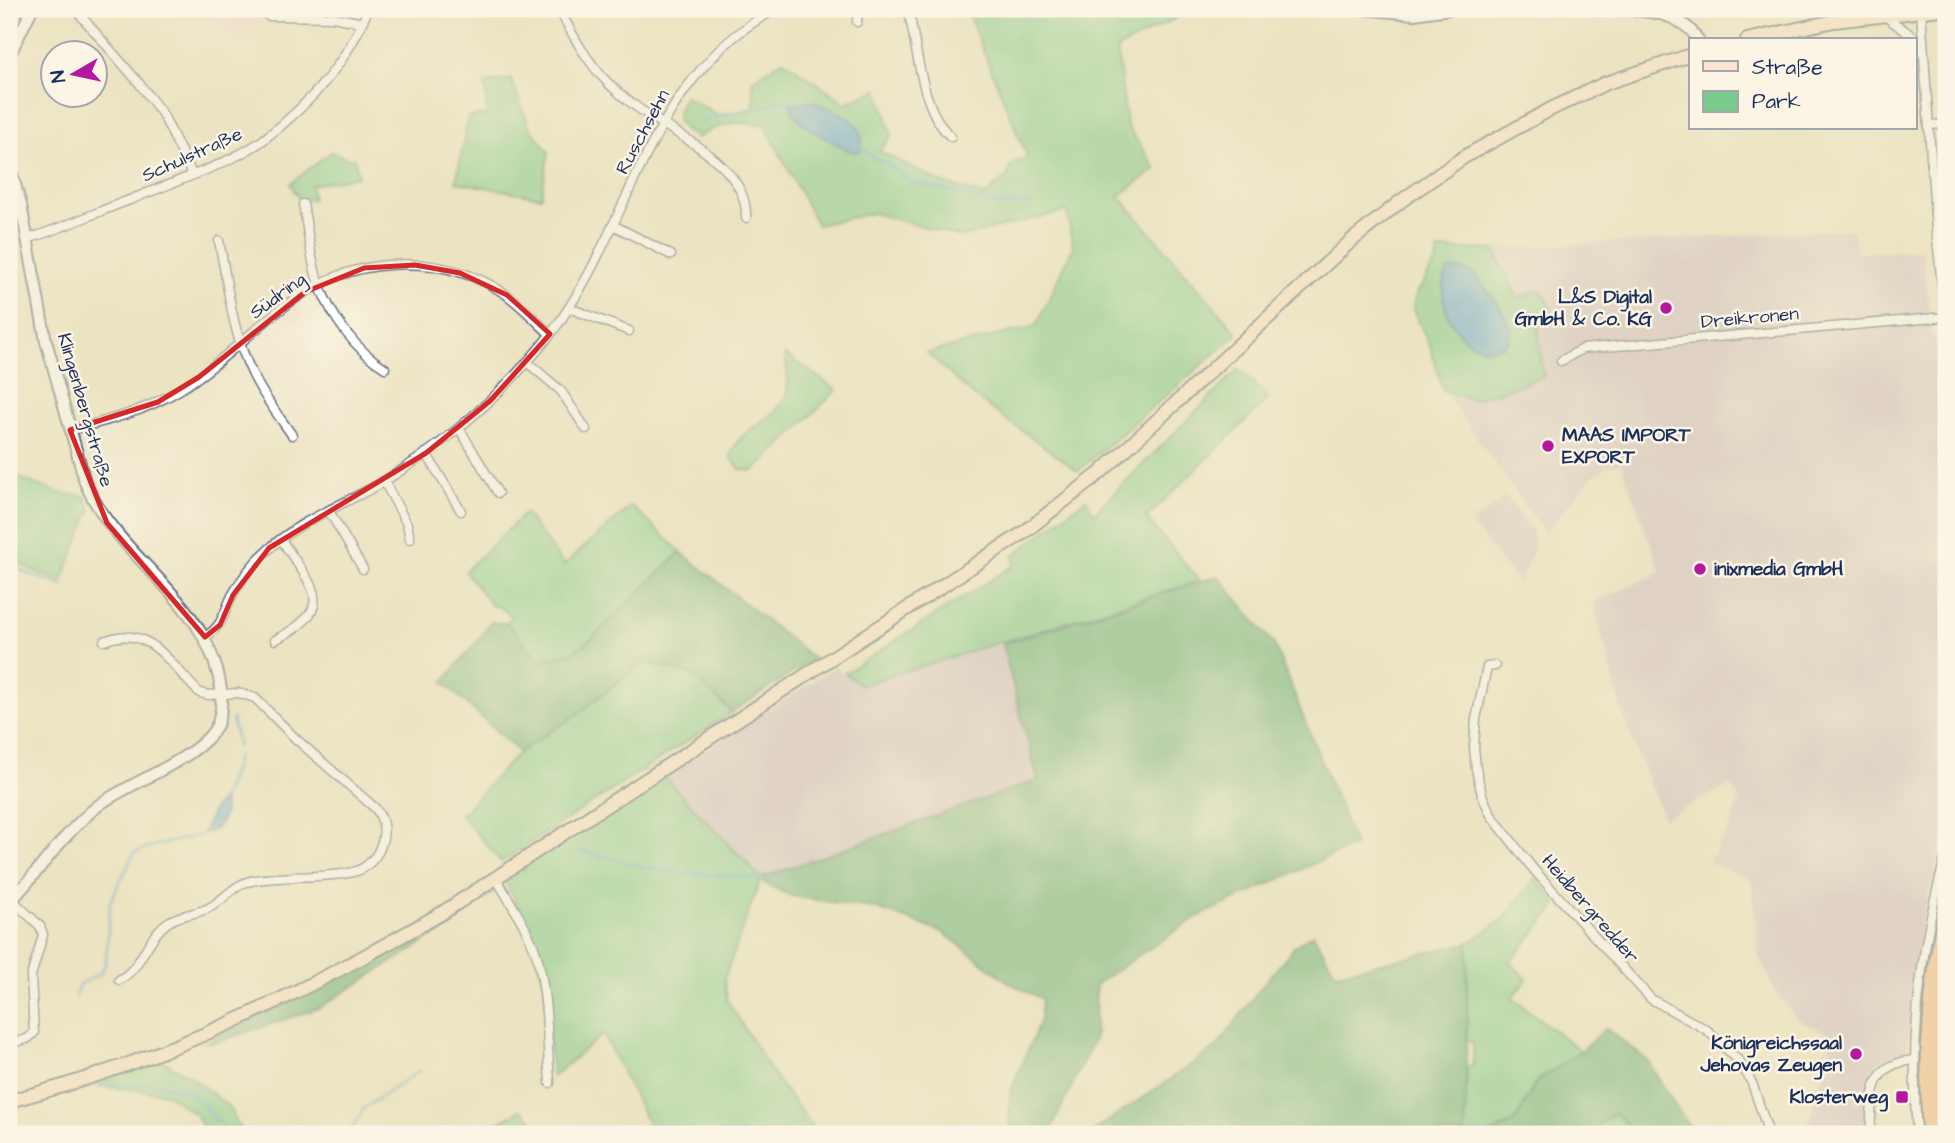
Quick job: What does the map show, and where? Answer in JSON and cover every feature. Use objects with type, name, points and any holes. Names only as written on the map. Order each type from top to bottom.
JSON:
[{"type":"highway","points":[[1930,1134],[1929,1035],[1946,909]]},
{"type":"highway","points":[[1943,1134],[1940,1080],[1946,980]]},
{"type":"main road","points":[[1756,38],[1834,21],[1941,9]]},
{"type":"main road","points":[[9,1101],[128,1066],[243,1019],[369,955],[442,913],[1023,533],[1100,473],[1352,241],[1401,201],[1464,157],[1550,109],[1606,83],[1689,56]]},
{"type":"street","points":[[9,56],[32,9]]},
{"type":"street","points":[[75,9],[163,115],[192,174]]},
{"type":"street","name":"Schulstraße","points":[[27,239],[192,174],[262,141],[324,83],[345,55],[368,9]]},
{"type":"street","points":[[559,9],[576,42],[597,71],[634,105],[694,143],[733,180],[743,195],[747,209],[746,218]]},
{"type":"street","name":"Ruschsehn","points":[[569,308],[662,123],[704,63],[741,30],[776,9]]},
{"type":"street","points":[[858,9],[858,22]]},
{"type":"street","points":[[908,9],[928,97],[940,128],[951,137]]},
{"type":"street","points":[[1362,9],[1414,14],[1449,9]]},
{"type":"street","points":[[1597,9],[1657,13],[1674,17],[1692,30],[1697,38]]},
{"type":"street","points":[[1921,10],[1936,230],[1946,319]]},
{"type":"street","points":[[1884,15],[1915,38]]},
{"type":"street","points":[[268,16],[334,17],[362,23]]},
{"type":"street","points":[[1916,40],[1925,58]]},
{"type":"street","points":[[1929,125],[1946,124]]},
{"type":"street","name":"Klingenbergstraße","points":[[9,164],[21,205],[41,319],[85,482],[94,503],[128,547],[188,613],[205,638],[219,675],[221,694],[221,711],[217,726],[205,741],[101,804],[80,822],[10,900]]},
{"type":"street","points":[[303,204],[319,285],[354,342],[371,359],[385,368]]},
{"type":"street","points":[[613,225],[671,255]]},
{"type":"street","points":[[219,241],[241,344],[261,390],[292,435]]},
{"type":"street","name":"Südring","points":[[70,430],[121,417],[158,402],[199,377],[292,302],[319,285],[377,265],[415,265],[449,270],[483,282],[507,295],[550,334]]},
{"type":"street","points":[[205,638],[220,625],[233,595],[255,564],[281,539],[384,481],[459,428],[490,401],[527,362],[569,308],[629,331]]},
{"type":"street","name":"Dreikronen","points":[[1561,361],[1582,349],[1946,319]]},
{"type":"street","points":[[527,362],[561,391],[586,429]]},
{"type":"street","points":[[459,428],[498,493]]},
{"type":"street","points":[[426,453],[461,511]]},
{"type":"street","points":[[384,481],[407,524],[410,539]]},
{"type":"street","points":[[330,511],[363,569]]},
{"type":"street","points":[[275,640],[296,628],[314,610],[316,604],[313,590],[281,539]]},
{"type":"street","points":[[104,641],[126,636],[153,644],[200,693],[239,693],[255,698],[286,730],[379,813],[384,834],[382,845],[363,869],[350,874],[245,882],[212,906],[167,923],[132,970],[120,980]]},
{"type":"street","name":"Heidbergredder","points":[[1496,666],[1487,667],[1476,719],[1474,747],[1482,795],[1491,815],[1534,870],[1651,999],[1707,1030],[1740,1061],[1752,1083],[1769,1134]]},
{"type":"street","points":[[1917,1134],[1914,1060],[1923,961],[1946,856]]},
{"type":"street","points":[[496,878],[527,932],[537,958],[543,986],[550,1083]]},
{"type":"street","points":[[9,1044],[27,1039],[34,1033],[31,976],[43,935],[40,926],[10,900]]},
{"type":"street","points":[[1870,1134],[1874,1089],[1878,1077],[1884,1069],[1895,1063],[1914,1060]]},
{"type":"highlighted area","points":[[415,265],[460,273],[507,295],[550,334],[490,401],[426,453],[269,548],[233,595],[220,625],[205,637],[107,523],[70,430],[158,402],[199,377],[305,292],[364,268]]},
{"type":"shaded area","points":[[200,9],[264,9],[265,13],[240,44]]},
{"type":"shaded area","points":[[1853,229],[1857,253],[1922,250],[1931,330],[1946,375],[1946,828],[1922,921],[1913,978],[1908,1046],[1901,1053],[1883,1059],[1872,1068],[1864,1130],[1861,1134],[1806,1134],[1833,1035],[1798,1020],[1777,995],[1758,955],[1752,880],[1708,862],[1730,827],[1739,800],[1730,785],[1664,819],[1625,723],[1593,602],[1661,572],[1621,463],[1607,466],[1592,477],[1545,533],[1443,390],[1473,400],[1543,376],[1538,326],[1518,298],[1493,249]]},
{"type":"shaded area","points":[[1506,496],[1531,530],[1535,545],[1519,583],[1471,523]]},
{"type":"shaded area","points":[[1002,644],[1038,780],[761,878],[663,777],[835,667],[862,685]]},
{"type":"green space","points":[[966,9],[1193,9],[1117,49],[1127,126],[1156,169],[1119,196],[1238,334],[1078,471],[975,397],[927,353],[1036,326],[1073,248],[1067,211],[961,237],[873,213],[817,225],[765,125],[730,124],[697,138],[678,121],[678,111],[685,96],[719,115],[754,108],[752,80],[783,60],[846,103],[878,89],[892,135],[879,151],[938,181],[985,196],[1009,174],[1010,166],[1027,156]]},
{"type":"green space","points":[[511,79],[530,128],[549,152],[541,197],[456,182],[468,117],[487,115],[485,83]]},
{"type":"green space","points":[[331,152],[349,159],[355,158],[358,176],[311,185],[313,199],[300,201],[290,184]]},
{"type":"green space","points":[[1493,249],[1518,298],[1541,290],[1549,303],[1551,319],[1538,326],[1543,377],[1473,400],[1443,390],[1429,343],[1413,310],[1415,297],[1436,261],[1439,250]]},
{"type":"green space","points":[[785,354],[837,390],[754,471],[741,470],[730,457],[734,446],[749,430],[776,410],[787,392]]},
{"type":"green space","points":[[1239,369],[1269,398],[1146,518],[1200,581],[861,685],[845,673],[1014,565],[1013,556],[1086,499],[1094,513]]},
{"type":"green space","points":[[9,474],[58,493],[85,496],[91,510],[61,583],[9,558]]},
{"type":"green space","points":[[631,506],[681,552],[590,640],[572,653],[540,660],[506,623],[512,616],[491,605],[465,571],[525,513],[564,565]]},
{"type":"green space","points":[[681,552],[814,659],[732,712],[692,675],[642,662],[577,715],[519,752],[443,682],[481,637],[490,622],[506,623],[540,660],[572,653],[590,640]]},
{"type":"green space","points":[[1218,576],[1274,644],[1355,845],[1197,917],[1096,984],[1095,1037],[1049,1134],[1009,1134],[1010,1092],[1039,1023],[1042,999],[1011,984],[942,932],[877,909],[791,896],[764,883],[761,878],[1038,780],[1002,644]]},
{"type":"green space","points":[[642,662],[692,675],[732,712],[501,862],[461,815],[519,752],[577,715]]},
{"type":"green space","points":[[663,776],[761,878],[724,979],[727,1000],[774,1076],[818,1134],[638,1134],[648,1123],[603,1034],[552,1077],[545,985],[531,934],[504,879]]},
{"type":"green space","points":[[1535,878],[1558,904],[1510,962],[1527,979],[1512,998],[1581,1051],[1537,1081],[1515,1121],[1490,1134],[1465,1134],[1467,1066],[1473,1065],[1473,1042],[1467,1042],[1468,943],[1504,919]]},
{"type":"green space","points":[[494,885],[499,888],[439,933],[319,1008],[215,1043],[205,1042],[286,1003]]},
{"type":"green space","points":[[1313,934],[1336,973],[1468,943],[1465,1134],[1089,1134],[1217,1047],[1295,946]]},
{"type":"green space","points":[[1606,1028],[1648,1061],[1677,1109],[1696,1134],[1637,1134],[1615,1113],[1586,1134],[1490,1134],[1515,1121],[1537,1081],[1581,1051]]},
{"type":"green space","points":[[161,1060],[187,1074],[228,1106],[243,1134],[207,1134],[196,1115],[166,1093],[97,1086],[115,1076]]},
{"type":"green space","points":[[521,1110],[550,1134],[492,1134],[487,1128]]},
{"type":"green space","points":[[1615,1113],[1637,1134],[1586,1134]]},
{"type":"water","points":[[813,102],[840,113],[856,125],[862,142],[859,152],[852,152],[807,126],[793,112],[790,103]]},
{"type":"water","points":[[1460,269],[1474,274],[1496,301],[1511,327],[1509,341],[1495,348],[1481,347],[1468,341],[1456,330],[1443,300],[1443,284],[1449,270]]},
{"type":"water","points":[[223,798],[221,822],[214,830],[202,834],[214,808]]},
{"type":"waterway","points":[[698,123],[708,118],[770,105],[779,100],[790,103]]},
{"type":"waterway","points":[[861,146],[873,158],[890,165],[909,181],[1000,205],[1034,203]]},
{"type":"waterway","points":[[9,566],[65,587]]},
{"type":"waterway","points":[[232,719],[238,747]]},
{"type":"waterway","points":[[222,800],[237,756]]},
{"type":"waterway","points":[[75,996],[79,985],[101,973],[106,962],[110,902],[134,853],[205,832]]},
{"type":"waterway","points":[[580,851],[654,869],[779,881]]},
{"type":"waterway","points":[[349,1134],[363,1109],[419,1071]]},
{"type":"waterway","points":[[97,1086],[160,1084],[192,1093],[225,1128],[227,1134]]},
{"type":"place","name":"L&S Digital GmbH & Co. KG","points":[[1666,308]]},
{"type":"place","name":"MAAS IMPORT EXPORT","points":[[1548,446]]},
{"type":"place","name":"inixmedia GmbH","points":[[1700,569]]},
{"type":"place","name":"Königreichssaal Jehovas Zeugen","points":[[1856,1054]]},
{"type":"place","name":"Klosterweg","points":[[1902,1097]]}]
